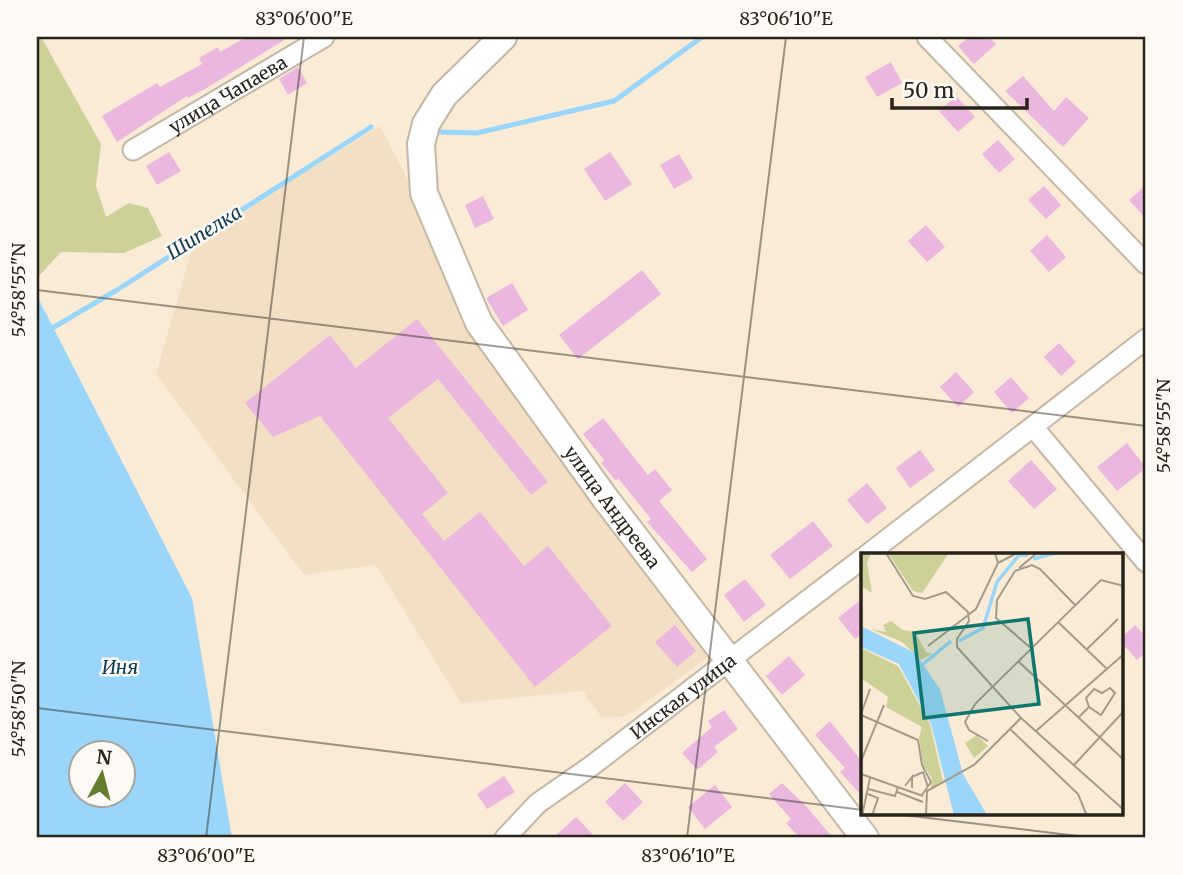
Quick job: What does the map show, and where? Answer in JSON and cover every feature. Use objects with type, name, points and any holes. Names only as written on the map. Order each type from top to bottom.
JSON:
[{"type":"street","name":"улица Чапаева","points":[[133,150],[324,37]]},
{"type":"street","name":"улица Андреева","points":[[503,37],[444,95],[426,124],[421,144],[424,193],[479,323],[605,498],[865,838]]},
{"type":"street","points":[[927,37],[1146,264]]},
{"type":"street","points":[[870,553],[1034,429],[1146,339]]},
{"type":"street","points":[[1034,429],[1146,562]]},
{"type":"street","name":"Инская улица","points":[[505,838],[538,803],[590,767],[861,560]]},
{"type":"shaded area","points":[[380,126],[422,207],[450,295],[711,655],[627,716],[602,718],[583,691],[461,703],[376,565],[304,575],[156,374],[195,239]]},
{"type":"green space","points":[[37,37],[41,37],[101,144],[96,186],[106,217],[129,203],[148,208],[162,236],[124,253],[61,252],[37,278]]},
{"type":"water","name":"Иня","points":[[37,296],[192,598],[232,838],[37,838]]},
{"type":"building","points":[[246,37],[289,37],[205,89],[188,98],[187,96],[117,142],[102,116],[157,83],[160,87],[202,64],[199,58],[218,47],[220,52]]},
{"type":"building","points":[[969,37],[989,37],[996,44],[974,64],[958,46]]},
{"type":"building","points":[[891,62],[902,83],[877,97],[865,77]]},
{"type":"building","points":[[298,67],[307,83],[288,95],[279,79]]},
{"type":"building","points":[[1023,76],[1054,111],[1066,97],[1089,118],[1063,147],[1005,91]]},
{"type":"building","points":[[956,96],[975,117],[958,132],[939,111]]},
{"type":"building","points":[[998,140],[1015,159],[999,173],[982,154]]},
{"type":"building","points":[[169,152],[181,171],[157,185],[146,166]]},
{"type":"building","points":[[610,152],[632,184],[605,201],[584,169]]},
{"type":"building","points":[[679,154],[693,178],[674,189],[660,165]]},
{"type":"building","points":[[1146,185],[1146,219],[1129,200]]},
{"type":"building","points":[[1044,186],[1061,205],[1046,219],[1028,200]]},
{"type":"building","points":[[483,196],[494,219],[475,228],[465,205]]},
{"type":"building","points":[[926,225],[945,247],[927,262],[908,241]]},
{"type":"building","points":[[1047,235],[1066,257],[1049,272],[1030,251]]},
{"type":"building","points":[[642,270],[661,294],[578,359],[559,335]]},
{"type":"building","points":[[512,283],[528,310],[503,326],[486,298]]},
{"type":"building","points":[[417,319],[548,482],[531,495],[438,379],[388,418],[448,493],[422,514],[444,541],[480,512],[524,566],[548,546],[612,626],[535,687],[320,416],[273,437],[245,403],[330,335],[356,368]]},
{"type":"building","points":[[1059,343],[1076,362],[1061,376],[1044,357]]},
{"type":"building","points":[[956,372],[974,392],[958,407],[940,387]]},
{"type":"building","points":[[1011,377],[1029,398],[1012,413],[994,392]]},
{"type":"building","points":[[603,418],[648,475],[655,469],[672,490],[659,501],[707,559],[692,572],[647,522],[651,519],[618,478],[616,481],[601,463],[604,460],[583,434]]},
{"type":"building","points":[[1127,443],[1146,468],[1117,491],[1097,467]]},
{"type":"building","points":[[920,450],[935,470],[910,488],[896,468]]},
{"type":"building","points":[[1031,460],[1057,489],[1034,509],[1008,481]]},
{"type":"building","points":[[867,483],[887,508],[867,524],[847,500]]},
{"type":"building","points":[[813,521],[833,546],[790,579],[770,555]]},
{"type":"building","points":[[745,579],[766,605],[744,622],[724,595]]},
{"type":"building","points":[[861,600],[861,634],[855,639],[838,618]]},
{"type":"building","points":[[675,625],[696,651],[677,667],[655,642]]},
{"type":"building","points":[[1135,625],[1146,637],[1146,652],[1137,660],[1124,645],[1124,635]]},
{"type":"building","points":[[789,656],[805,675],[782,695],[766,676]]},
{"type":"building","points":[[724,710],[738,729],[714,747],[718,752],[697,770],[682,753],[712,727],[708,721]]},
{"type":"building","points":[[830,721],[861,760],[861,795],[840,772],[845,768],[815,735]]},
{"type":"building","points":[[504,776],[515,792],[487,809],[477,794]]},
{"type":"building","points":[[625,783],[643,802],[623,821],[605,802]]},
{"type":"building","points":[[782,783],[833,838],[800,838],[786,823],[791,819],[769,794]]},
{"type":"building","points":[[715,785],[732,807],[705,829],[688,807]]},
{"type":"building","points":[[576,817],[596,838],[553,838]]},
{"type":"waterway","name":"Шипелка","points":[[439,132],[477,133],[614,101],[702,37]]},
{"type":"waterway","name":"Шипелка","points":[[37,337],[117,290],[371,127]]}]
